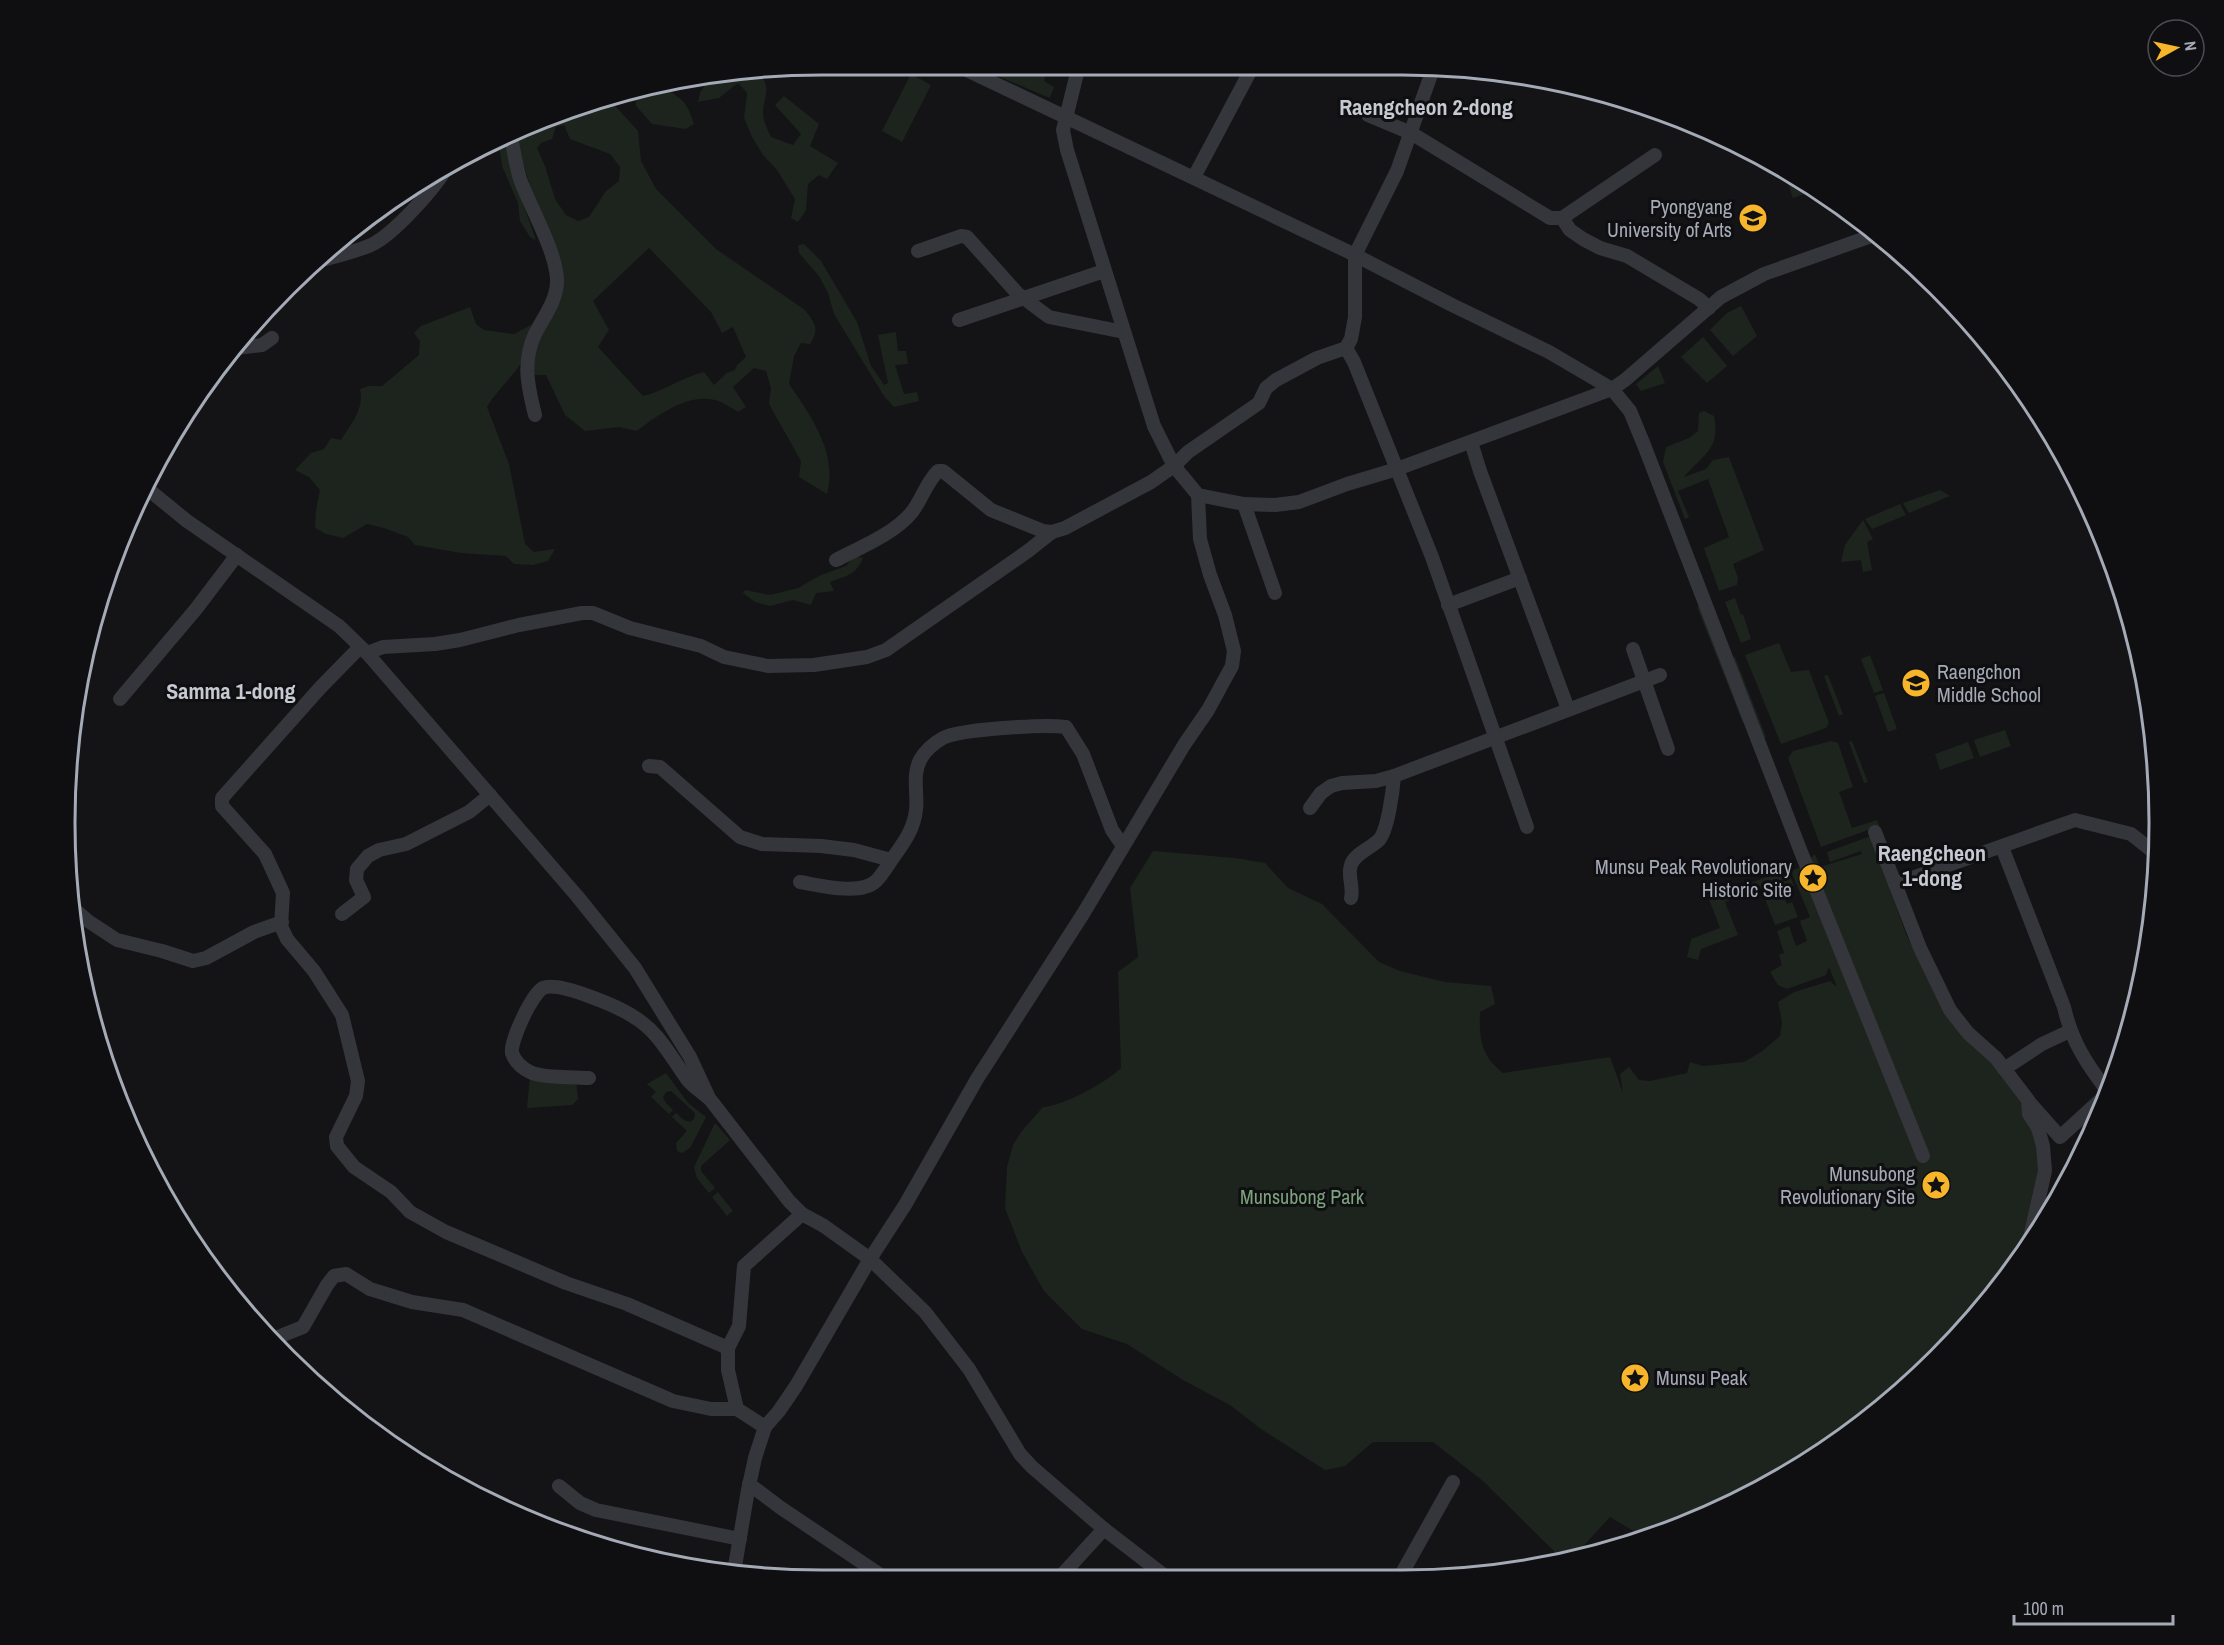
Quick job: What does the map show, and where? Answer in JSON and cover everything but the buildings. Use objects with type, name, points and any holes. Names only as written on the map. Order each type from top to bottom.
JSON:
[{"type":"street","points":[[978,75],[1355,255],[1549,352],[1612,389],[1623,400],[1634,422],[1700,588],[1801,852],[1923,1156]]},
{"type":"street","points":[[735,1565],[749,1484],[765,1428],[796,1386],[977,1080],[1208,710],[1232,666],[1234,651],[1225,615],[1200,539],[1198,495],[1174,466],[1154,426],[1067,150],[1064,130],[1076,75]]},
{"type":"street","points":[[1194,177],[1248,75]]},
{"type":"street","points":[[728,1348],[627,1304],[566,1283],[446,1232],[410,1212],[391,1192],[354,1167],[337,1146],[336,1137],[356,1096],[358,1081],[342,1015],[314,971],[287,939],[281,926],[283,893],[265,854],[226,813],[222,806],[222,798],[320,688],[364,650],[460,640],[519,625],[593,613],[630,628],[701,646],[724,657],[768,666],[814,665],[867,657],[886,650],[1052,532],[1065,528],[1132,492],[1174,466],[1188,452],[1259,403],[1266,388],[1276,380],[1317,358],[1346,348],[1351,339],[1355,317],[1355,255],[1397,171],[1431,76]]},
{"type":"street","points":[[1368,115],[1411,134],[1550,218],[1562,218],[1655,155]]},
{"type":"street","points":[[512,143],[520,177],[553,261],[557,284],[552,305],[534,336],[527,364],[527,383],[535,415]]},
{"type":"street","points":[[334,256],[369,246],[379,240],[438,182]]},
{"type":"street","points":[[1562,218],[1570,230],[1583,239],[1600,248],[1627,256],[1699,299],[1709,308]]},
{"type":"street","points":[[918,251],[961,236],[967,237],[1023,298],[1049,317],[1124,332]]},
{"type":"street","points":[[1198,495],[1244,504],[1275,505],[1299,502],[1397,469],[1612,389],[1626,380],[1721,297],[1764,274],[1867,237]]},
{"type":"street","points":[[959,320],[1104,272]]},
{"type":"street","points":[[246,347],[262,345],[272,338]]},
{"type":"street","points":[[1346,348],[1354,362],[1432,557],[1527,827]]},
{"type":"street","points":[[1471,442],[1568,709]]},
{"type":"street","points":[[836,560],[900,525],[913,511],[938,471],[943,471],[991,510],[1043,531],[1052,532]]},
{"type":"street","points":[[152,492],[187,521],[339,626],[364,650],[577,896],[635,969],[690,1057],[709,1098]]},
{"type":"street","points":[[1244,504],[1275,593]]},
{"type":"street","points":[[120,699],[196,609],[237,555]]},
{"type":"street","points":[[1448,605],[1520,578]]},
{"type":"street","points":[[1633,649],[1668,749]]},
{"type":"street","points":[[1310,807],[1321,793],[1331,786],[1376,781],[1394,776],[1660,675]]},
{"type":"street","points":[[800,882],[840,888],[864,887],[875,883],[913,826],[916,808],[916,771],[927,750],[944,738],[960,732],[1038,726],[1066,727],[1083,754],[1112,830],[1123,846]]},
{"type":"street","points":[[649,766],[660,767],[740,837],[762,844],[821,846],[854,850],[891,860]]},
{"type":"street","points":[[1351,898],[1350,865],[1381,838],[1392,799],[1394,776]]},
{"type":"street","points":[[342,914],[364,897],[356,880],[357,869],[368,856],[379,850],[406,844],[468,812],[490,795]]},
{"type":"street","points":[[1895,884],[2075,820],[2131,834],[2148,847]]},
{"type":"street","points":[[1875,832],[1920,948],[1950,1010],[1968,1033],[1996,1058],[2060,1137],[2093,1106]]},
{"type":"street","points":[[2002,847],[2064,1007],[2070,1031],[2083,1059],[2101,1085]]},
{"type":"street","points":[[81,915],[117,940],[193,961],[206,958],[254,932],[282,922]]},
{"type":"street","points":[[589,1078],[532,1074],[517,1064],[512,1048],[521,1021],[542,989],[549,987],[567,989],[598,1000],[634,1017],[657,1036],[688,1080],[709,1098],[789,1201],[802,1214],[825,1226],[870,1259],[925,1312],[969,1369],[1020,1454],[1032,1467],[1153,1570]]},
{"type":"street","points":[[2004,1069],[2042,1044],[2070,1031]]},
{"type":"street","points":[[2028,1100],[2030,1114],[2038,1128],[2043,1146],[2045,1171],[2034,1220]]},
{"type":"street","points":[[737,1409],[728,1370],[728,1348],[739,1326],[744,1266],[802,1214]]},
{"type":"street","points":[[280,1336],[303,1327],[334,1276],[346,1274],[370,1289],[412,1302],[463,1310],[673,1401],[711,1409],[737,1409],[765,1428]]},
{"type":"street","points":[[1404,1570],[1454,1482]]},
{"type":"street","points":[[749,1484],[873,1570]]},
{"type":"street","points":[[560,1486],[580,1503],[596,1510],[740,1539]]},
{"type":"street","points":[[1066,1570],[1104,1529]]},
{"type":"green space","points":[[910,75],[931,85],[902,142],[882,131]]},
{"type":"green space","points":[[995,75],[1046,75],[1044,81],[1054,87],[1050,98]]},
{"type":"green space","points":[[762,78],[766,84],[763,117],[771,137],[793,145],[801,134],[775,105],[784,96],[819,124],[810,146],[838,163],[827,179],[819,175],[808,184],[806,210],[798,222],[791,218],[795,199],[777,170],[763,155],[744,118],[747,93],[738,83],[719,98],[698,102],[705,84]]},
{"type":"green space","points":[[670,91],[685,104],[694,124],[686,129],[652,124],[636,106],[636,98]]},
{"type":"green space","points":[[614,105],[638,131],[641,161],[656,189],[716,249],[805,310],[814,323],[815,334],[810,344],[801,343],[794,356],[789,384],[814,422],[826,450],[829,464],[827,494],[799,477],[801,461],[769,404],[771,388],[766,371],[754,368],[733,387],[746,407],[738,412],[721,402],[699,399],[687,401],[666,411],[637,431],[619,427],[585,431],[565,415],[546,375],[532,375],[535,349],[561,286],[516,141]],"holes":[[[564,125],[570,139],[610,154],[620,167],[619,181],[606,191],[589,217],[578,221],[566,215],[555,199],[537,148],[541,143],[552,139],[556,127]],[[649,248],[711,312],[722,333],[733,327],[746,357],[735,370],[727,373],[714,385],[704,372],[643,396],[598,347],[609,330],[593,301]]]},
{"type":"green space","points":[[508,145],[512,173],[536,240],[530,237],[520,221],[518,203],[502,166],[500,148]]},
{"type":"green space","points":[[1788,183],[1805,194],[1793,198]]},
{"type":"green space","points":[[804,244],[821,261],[857,322],[871,366],[884,385],[888,383],[878,335],[896,332],[898,351],[906,351],[908,364],[895,365],[904,394],[917,392],[919,401],[894,407],[884,396],[834,314],[828,293],[819,276],[799,253],[798,245]]},
{"type":"green space","points":[[1741,306],[1757,336],[1733,356],[1710,330],[1727,313]]},
{"type":"green space","points":[[470,307],[476,324],[484,330],[514,334],[531,325],[531,339],[523,360],[487,407],[509,464],[525,544],[534,552],[555,549],[548,561],[533,565],[514,564],[506,556],[461,553],[415,545],[408,537],[367,524],[343,538],[326,534],[315,528],[320,490],[309,477],[295,470],[311,453],[324,449],[331,438],[341,440],[359,409],[360,389],[368,386],[382,386],[419,355],[420,341],[414,333],[421,326]]},
{"type":"green space","points":[[1703,337],[1727,366],[1707,383],[1681,357]]},
{"type":"green space","points":[[1658,366],[1665,383],[1641,391],[1636,384]]},
{"type":"green space","points":[[1704,411],[1714,416],[1716,427],[1713,444],[1684,477],[1706,469],[1713,460],[1729,457],[1764,550],[1733,564],[1738,578],[1737,585],[1719,591],[1704,548],[1729,537],[1708,479],[1678,491],[1689,517],[1685,519],[1663,462],[1666,447],[1689,438],[1698,431],[1699,413]]},
{"type":"green space","points":[[1940,490],[1950,496],[1909,513],[1903,503]]},
{"type":"green space","points":[[1900,504],[1906,515],[1872,529],[1865,519]]},
{"type":"green space","points":[[1863,520],[1873,539],[1867,542],[1872,570],[1863,572],[1861,560],[1841,562],[1845,545]]},
{"type":"green space","points":[[854,556],[863,558],[857,568],[850,574],[830,582],[834,591],[816,593],[811,605],[793,600],[770,606],[755,602],[743,593],[745,590],[770,595],[798,588],[821,575],[846,566]]},
{"type":"green space","points":[[1735,598],[1751,639],[1741,643],[1725,602]]},
{"type":"green space","points":[[1701,606],[1746,721],[1743,723],[1697,607]]},
{"type":"green space","points":[[1779,643],[1791,672],[1809,670],[1829,723],[1826,728],[1781,744],[1745,655]]},
{"type":"green space","points":[[1870,655],[1883,690],[1874,693],[1861,659]]},
{"type":"green space","points":[[1735,657],[1766,737],[1764,737],[1733,658]]},
{"type":"green space","points":[[1828,675],[1843,714],[1839,716],[1824,676]]},
{"type":"green space","points":[[1884,693],[1897,729],[1888,732],[1875,696]]},
{"type":"green space","points":[[2005,730],[2011,746],[1980,757],[1974,740]]},
{"type":"green space","points":[[1831,741],[1838,743],[1853,787],[1839,792],[1852,828],[1877,820],[1879,826],[1821,847],[1788,758],[1793,751]]},
{"type":"green space","points":[[1852,741],[1868,782],[1864,783],[1849,742]]},
{"type":"green space","points":[[1968,742],[1974,758],[1940,770],[1935,754]]},
{"type":"green space","name":"Munsubong Park","points":[[1871,836],[1906,934],[1928,979],[2043,1128],[2037,1215],[1995,1278],[1964,1315],[1894,1385],[1857,1416],[1817,1444],[1732,1493],[1688,1513],[1635,1532],[1610,1517],[1581,1548],[1557,1554],[1483,1481],[1433,1442],[1373,1442],[1345,1466],[1325,1470],[1261,1429],[1230,1405],[1183,1380],[1127,1344],[1082,1329],[1044,1291],[1022,1252],[1005,1208],[1007,1167],[1013,1145],[1043,1107],[1084,1093],[1105,1081],[1121,1068],[1118,972],[1138,957],[1130,888],[1153,851],[1265,863],[1288,888],[1322,904],[1379,962],[1400,971],[1445,982],[1491,986],[1495,1004],[1480,1012],[1481,1039],[1490,1060],[1503,1073],[1610,1057],[1623,1093],[1620,1074],[1629,1067],[1639,1080],[1650,1081],[1687,1073],[1690,1062],[1703,1066],[1744,1062],[1761,1052],[1780,1036],[1782,1022],[1778,1002],[1794,992],[1830,981],[1837,987],[1829,967],[1826,975],[1787,989],[1778,985],[1770,972],[1782,965],[1779,955],[1784,953],[1777,931],[1789,926],[1796,946],[1807,941],[1800,921],[1810,917],[1791,871],[1803,866],[1815,854],[1820,867],[1862,854],[1861,851],[1830,862],[1827,852]]},
{"type":"green space","points":[[1787,869],[1794,886],[1781,891],[1787,904],[1792,902],[1798,917],[1775,925],[1761,888],[1725,902],[1738,935],[1701,949],[1698,960],[1687,957],[1691,939],[1720,928],[1709,899]]},
{"type":"green space","points":[[666,1073],[688,1103],[706,1117],[690,1148],[682,1153],[677,1151],[676,1143],[687,1131],[672,1117],[676,1113],[690,1122],[694,1119],[695,1113],[671,1091],[666,1092],[663,1097],[673,1110],[669,1114],[651,1097],[656,1092],[647,1084]]},
{"type":"green space","points":[[530,1076],[576,1081],[578,1099],[572,1105],[527,1108]]},
{"type":"green space","points":[[715,1123],[730,1140],[701,1166],[701,1171],[715,1188],[709,1193],[697,1178],[694,1167]]},
{"type":"green space","points":[[718,1192],[733,1211],[727,1216],[712,1197]]},
{"type":"place","name":"Pyongyang University of Arts","points":[[1753,218]]},
{"type":"place","name":"Raengchon Middle School","points":[[1916,683]]},
{"type":"place","name":"Munsu Peak Revolutionary Historic Site","points":[[1813,878]]},
{"type":"place","name":"Munsubong Revolutionary Site","points":[[1936,1185]]},
{"type":"place","name":"Munsu Peak","points":[[1635,1378]]},
{"type":"district","name":"Raengcheon 2-dong","points":[[1426,107]]},
{"type":"district","name":"Samma 1-dong","points":[[231,691]]},
{"type":"district","name":"Raengcheon 1-dong","points":[[1932,866]]}]
